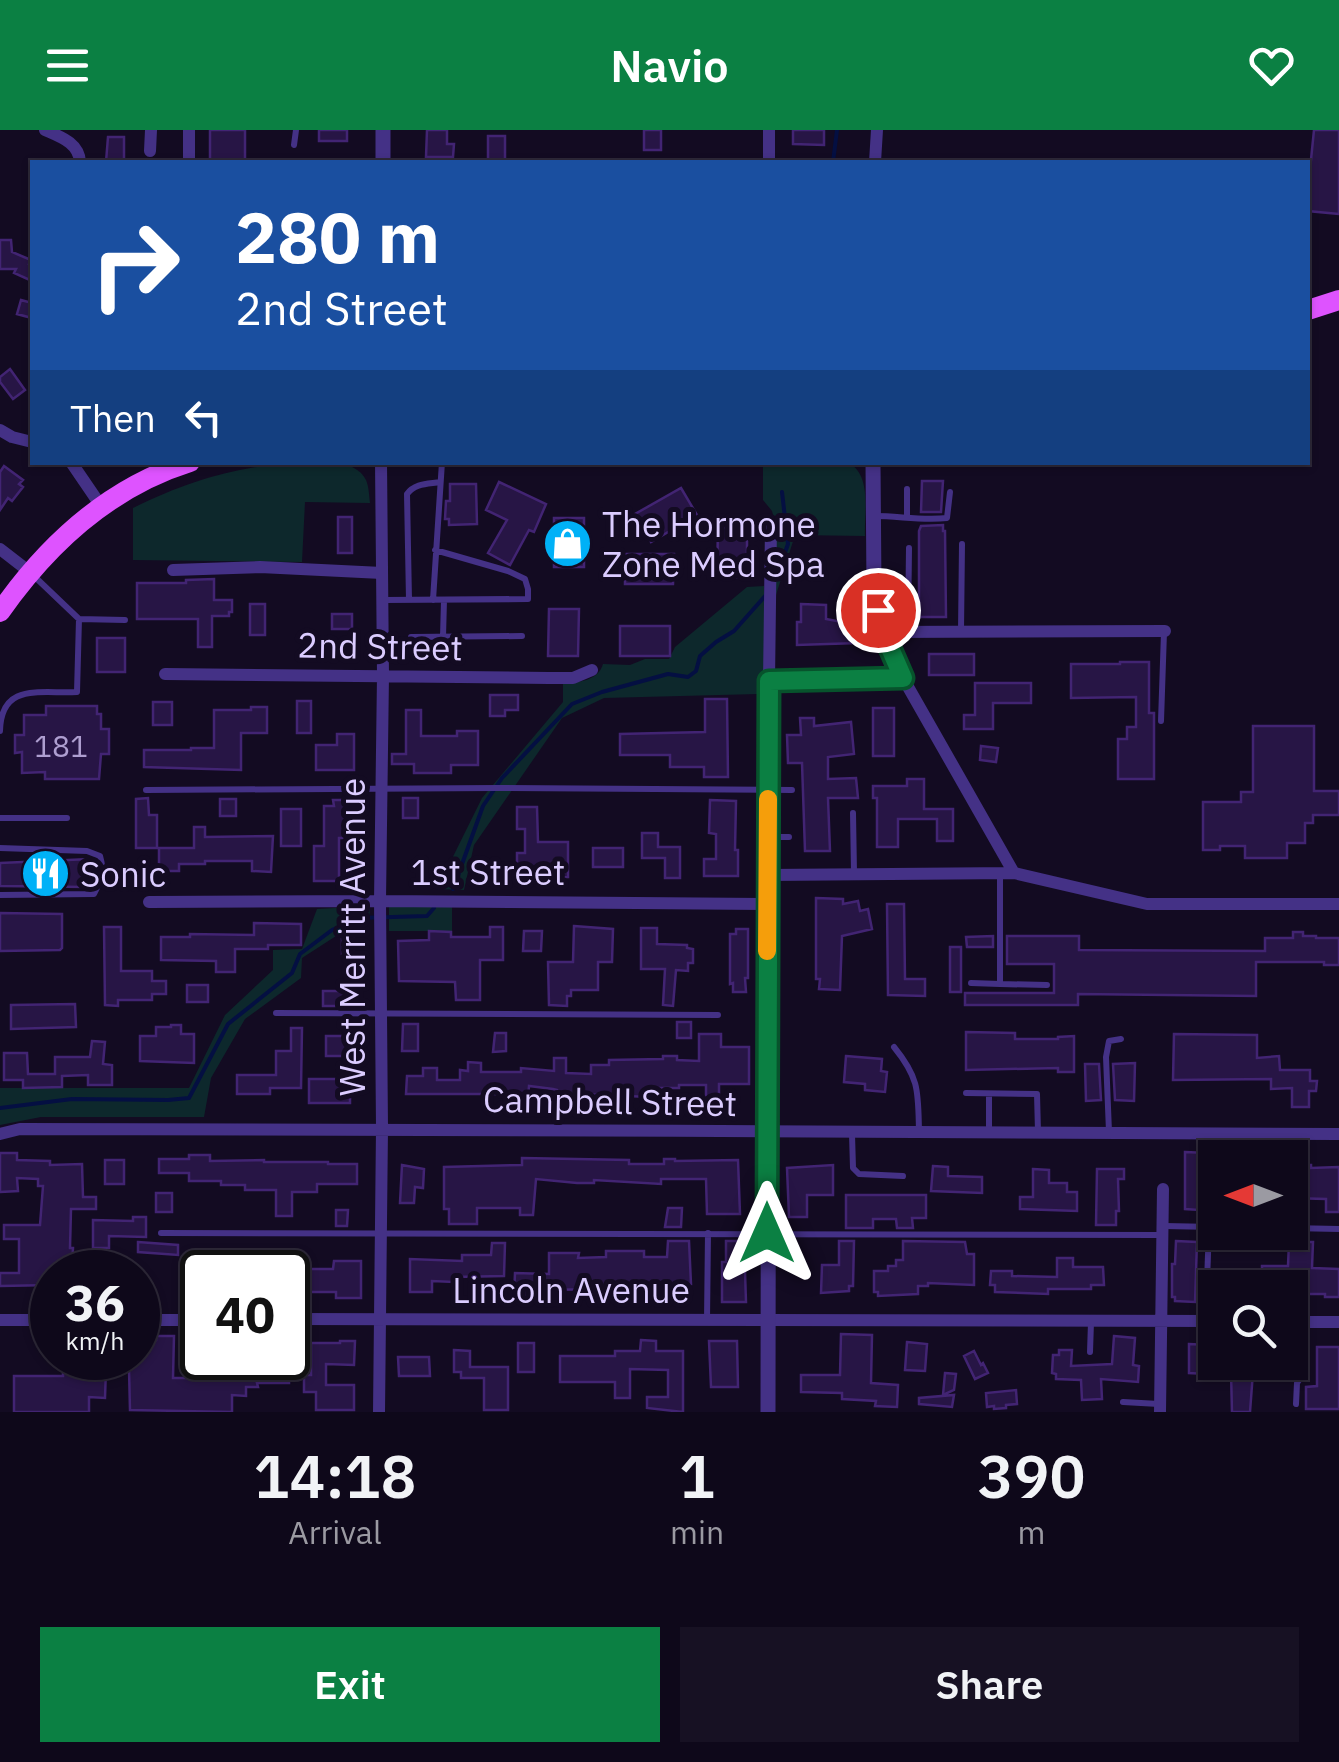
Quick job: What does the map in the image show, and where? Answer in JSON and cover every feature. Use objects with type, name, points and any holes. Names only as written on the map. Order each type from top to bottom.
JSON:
[{"type":"main road","points":[[1310,309],[1339,300]]},
{"type":"main road","points":[[0,612],[45,556],[100,506],[168,466]]},
{"type":"street","points":[[45,130],[68,140],[80,154],[80,160]]},
{"type":"street","points":[[150,152],[151,130]]},
{"type":"street","points":[[189,130],[189,160]]},
{"type":"street","points":[[383,130],[383,160]]},
{"type":"street","points":[[769,160],[770,130]]},
{"type":"street","points":[[875,160],[877,130]]},
{"type":"street","points":[[0,430],[30,442]]},
{"type":"street","points":[[73,465],[100,506]]},
{"type":"street","name":"West Merritt Avenue","points":[[379,1412],[381,465]]},
{"type":"street","points":[[873,465],[874,588],[883,632],[903,678],[1007,873]]},
{"type":"street","points":[[768,1412],[770,525]]},
{"type":"street","points":[[0,549],[31,572]]},
{"type":"street","points":[[173,570],[260,567],[382,573]]},
{"type":"street","points":[[883,632],[1164,631]]},
{"type":"street","name":"2nd Street","points":[[165,674],[573,678],[592,670]]},
{"type":"street","points":[[769,681],[903,678]]},
{"type":"street","points":[[767,875],[1007,873],[1147,904],[1339,904]]},
{"type":"street","name":"1st Street","points":[[149,902],[767,904]]},
{"type":"street","name":"Campbell Street","points":[[0,1134],[20,1129],[382,1128],[1339,1134]]},
{"type":"street","points":[[1160,1408],[1162,1189]]},
{"type":"street","name":"Lincoln Avenue","points":[[310,1319],[1198,1321]]},
{"type":"street","points":[[0,1320],[30,1320]]},
{"type":"street","points":[[1308,1322],[1339,1322]]},
{"type":"lane","points":[[294,145],[296,130]]},
{"type":"lane","points":[[433,600],[442,465]]},
{"type":"lane","points":[[408,600],[407,494],[420,485],[440,482]]},
{"type":"lane","points":[[906,488],[907,518]]},
{"type":"lane","points":[[873,516],[948,518],[950,492]]},
{"type":"lane","points":[[962,544],[962,632]]},
{"type":"lane","points":[[908,632],[909,548]]},
{"type":"lane","points":[[382,600],[528,599],[525,579],[435,550]]},
{"type":"lane","points":[[31,572],[78,619],[125,620]]},
{"type":"lane","points":[[444,600],[444,637]]},
{"type":"lane","points":[[0,732],[0,715],[6,702],[17,695],[78,692],[78,619]]},
{"type":"lane","points":[[1162,721],[1164,631]]},
{"type":"lane","points":[[410,637],[522,636]]},
{"type":"lane","points":[[146,790],[792,790]]},
{"type":"lane","points":[[854,813],[854,874]]},
{"type":"lane","points":[[0,818],[67,818]]},
{"type":"lane","points":[[768,837],[790,837]]},
{"type":"lane","points":[[0,848],[86,852],[100,856],[103,866],[103,876],[94,894],[0,895]]},
{"type":"lane","points":[[1000,984],[1007,873]]},
{"type":"lane","points":[[970,983],[1047,985]]},
{"type":"lane","points":[[276,1013],[718,1015]]},
{"type":"lane","points":[[1109,1134],[1106,1057],[1109,1041],[1122,1038]]},
{"type":"lane","points":[[894,1047],[913,1070],[918,1133]]},
{"type":"lane","points":[[966,1093],[1037,1094],[1038,1133]]},
{"type":"lane","points":[[989,1094],[989,1133]]},
{"type":"lane","points":[[852,1132],[852,1168],[859,1174],[903,1176]]},
{"type":"lane","points":[[161,1232],[708,1234],[1198,1228]]},
{"type":"lane","points":[[1308,1228],[1339,1229]]},
{"type":"lane","points":[[708,1234],[708,1321]]},
{"type":"lane","points":[[1090,1352],[1091,1320]]},
{"type":"lane","points":[[1296,1404],[1299,1380]]},
{"type":"lane","points":[[1123,1402],[1160,1408]]},
{"type":"green space","points":[[271,465],[347,465],[366,480],[370,503],[305,502],[302,562],[133,560],[133,508],[170,491]]},
{"type":"green space","points":[[763,465],[851,465],[864,485],[865,536],[795,535],[776,595],[776,526],[772,511],[763,500]]},
{"type":"green space","points":[[764,586],[765,679],[758,694],[604,698],[562,718],[474,845],[464,890],[437,889],[482,798],[563,702],[563,684],[592,677],[603,664],[630,665],[645,659],[669,659],[675,647],[747,587]]},
{"type":"green space","points":[[370,906],[369,923],[353,925],[302,958],[301,978],[245,1019],[211,1078],[204,1117],[41,1117],[0,1125],[0,1088],[189,1088],[225,1015],[273,970],[273,950],[302,949],[317,909]]},
{"type":"green space","points":[[389,906],[452,907],[452,931],[389,931]]},
{"type":"building","points":[[210,130],[245,130],[245,160],[210,160]]},
{"type":"building","points":[[319,130],[347,130],[347,141],[319,141]]},
{"type":"building","points":[[427,130],[447,130],[447,144],[454,144],[453,157],[426,157]]},
{"type":"building","points":[[644,130],[661,130],[661,150],[644,150]]},
{"type":"building","points":[[793,130],[824,130],[824,145],[793,144]]},
{"type":"building","points":[[1314,130],[1339,130],[1339,214],[1310,211]]},
{"type":"building","points":[[488,136],[505,136],[505,160],[488,160]]},
{"type":"building","points":[[108,137],[124,137],[124,160],[106,160]]},
{"type":"building","points":[[0,240],[11,240],[12,252],[30,260],[30,280],[14,273],[16,269],[0,269]]},
{"type":"building","points":[[21,300],[30,302],[30,317],[17,314]]},
{"type":"building","points":[[10,369],[25,390],[13,399],[0,382],[0,377]]},
{"type":"building","points":[[4,466],[23,480],[19,484],[23,487],[0,510],[0,472]]},
{"type":"building","points":[[922,481],[943,481],[941,512],[921,512]]},
{"type":"building","points":[[499,482],[546,504],[534,532],[529,530],[510,565],[488,553],[507,520],[486,510]]},
{"type":"building","points":[[450,484],[476,484],[477,524],[449,525],[449,519],[445,519]]},
{"type":"building","points":[[681,488],[697,515],[651,542],[635,514]]},
{"type":"building","points":[[338,517],[352,517],[352,553],[338,553]]},
{"type":"building","points":[[554,518],[584,518],[584,567],[554,567]]},
{"type":"building","points":[[943,525],[946,617],[919,617],[919,531],[921,526]]},
{"type":"building","points":[[718,528],[747,528],[747,577],[717,577]]},
{"type":"building","points":[[625,554],[674,554],[673,584],[625,584]]},
{"type":"building","points":[[214,579],[214,600],[232,600],[232,612],[229,616],[212,616],[212,647],[198,647],[198,619],[137,619],[137,583]]},
{"type":"building","points":[[250,604],[265,604],[265,635],[250,635]]},
{"type":"building","points":[[801,604],[826,605],[826,619],[842,622],[841,628],[858,628],[858,643],[797,645]]},
{"type":"building","points":[[549,609],[579,609],[578,656],[548,656]]},
{"type":"building","points":[[332,614],[352,614],[352,629],[332,629]]},
{"type":"building","points":[[620,626],[670,626],[670,656],[620,656]]},
{"type":"building","points":[[97,638],[125,638],[125,672],[97,672]]},
{"type":"building","points":[[929,654],[974,654],[974,675],[929,675]]},
{"type":"building","points":[[1149,662],[1154,779],[1118,779],[1118,739],[1127,739],[1127,727],[1136,727],[1136,697],[1071,698],[1071,664]]},
{"type":"building","points":[[975,683],[1031,683],[1031,703],[993,703],[993,729],[964,729],[964,715],[975,715]]},
{"type":"building","points":[[490,695],[518,695],[518,710],[505,710],[505,716],[490,716]]},
{"type":"building","points":[[705,699],[727,699],[728,777],[704,777],[704,767],[670,767],[670,755],[620,755],[620,734],[705,732]]},
{"type":"building","points":[[297,701],[311,701],[311,733],[297,733]]},
{"type":"building","points":[[153,702],[172,702],[172,725],[153,725]]},
{"type":"building","points":[[46,706],[97,706],[101,729],[109,729],[109,754],[101,754],[99,779],[45,779],[45,772],[22,773],[22,752],[15,753],[15,735],[24,735],[24,715],[46,715]]},
{"type":"building","points":[[267,707],[267,733],[241,733],[241,770],[144,767],[144,750],[214,748],[214,710]]},
{"type":"building","points":[[873,708],[894,708],[894,756],[873,756]]},
{"type":"building","points":[[406,710],[421,710],[421,736],[457,736],[457,731],[478,731],[478,765],[451,765],[451,773],[414,773],[414,764],[392,764],[392,754],[406,754]]},
{"type":"building","points":[[800,718],[814,718],[814,726],[851,722],[854,754],[828,757],[828,779],[856,778],[858,798],[828,798],[830,851],[805,851],[802,763],[788,763],[787,735],[801,735]]},
{"type":"building","points":[[1253,726],[1314,726],[1314,791],[1339,791],[1339,815],[1313,815],[1313,823],[1305,823],[1305,843],[1287,843],[1287,858],[1245,858],[1245,846],[1203,850],[1203,802],[1241,802],[1241,792],[1253,792]]},
{"type":"building","points":[[337,734],[354,734],[354,770],[316,770],[316,745],[337,745]]},
{"type":"building","points":[[981,746],[998,748],[996,762],[980,760]]},
{"type":"building","points":[[907,779],[924,779],[924,809],[953,809],[953,841],[937,841],[937,819],[898,819],[898,847],[877,847],[877,798],[873,798],[873,786],[907,786]]},
{"type":"building","points":[[148,798],[149,815],[157,815],[157,848],[136,848],[136,799]]},
{"type":"building","points":[[403,798],[418,798],[418,818],[403,818]]},
{"type":"building","points":[[220,799],[236,799],[236,816],[220,816]]},
{"type":"building","points":[[333,800],[348,800],[348,838],[339,838],[339,881],[314,881],[314,846],[324,846],[324,806],[334,806]]},
{"type":"building","points":[[710,800],[736,801],[738,876],[704,876],[704,859],[716,859],[716,834],[709,833]]},
{"type":"building","points":[[517,807],[537,807],[538,842],[568,842],[568,877],[517,878],[517,853],[525,853],[525,829],[517,829]]},
{"type":"building","points":[[281,809],[301,809],[301,846],[281,846]]},
{"type":"building","points":[[194,827],[205,827],[205,837],[273,836],[271,872],[252,871],[252,861],[205,861],[179,864],[179,871],[159,871],[159,848],[194,848]]},
{"type":"building","points":[[642,833],[658,833],[658,847],[680,847],[680,878],[665,878],[665,858],[642,858]]},
{"type":"building","points":[[593,848],[623,848],[623,867],[593,867]]},
{"type":"building","name":"Sonic","points":[[94,861],[87,887],[0,886],[0,863]]},
{"type":"building","points":[[816,898],[843,899],[843,904],[858,901],[860,911],[868,909],[872,929],[842,936],[840,990],[819,989],[820,979],[816,979]]},
{"type":"building","points":[[887,904],[904,904],[905,979],[925,979],[925,996],[888,995]]},
{"type":"building","points":[[0,913],[62,914],[62,948],[0,951]]},
{"type":"building","points":[[254,923],[301,924],[301,945],[235,949],[235,972],[216,972],[216,961],[161,960],[161,937],[254,935]]},
{"type":"building","points":[[574,926],[613,929],[612,962],[598,962],[598,990],[571,990],[567,1006],[549,1005],[548,962],[573,962]]},
{"type":"building","points":[[104,927],[121,927],[121,971],[152,971],[152,981],[166,981],[166,994],[152,994],[152,1000],[118,1000],[118,1006],[105,1005]]},
{"type":"building","points":[[490,927],[503,927],[503,960],[480,960],[480,1000],[456,1000],[455,982],[399,981],[398,941],[429,940],[429,931],[451,932],[451,937],[490,937]]},
{"type":"building","points":[[641,928],[657,928],[657,944],[687,945],[693,949],[693,963],[688,963],[688,971],[676,970],[673,1006],[663,1005],[665,969],[641,969]]},
{"type":"building","points":[[736,929],[748,929],[746,992],[733,992],[733,983],[730,984],[730,934],[736,934]]},
{"type":"building","points":[[524,931],[542,931],[541,951],[523,951]]},
{"type":"building","points":[[1293,932],[1339,938],[1339,965],[1256,962],[1256,996],[1078,994],[1078,1005],[965,1005],[965,993],[1054,993],[1054,964],[1007,964],[1007,936],[1079,936],[1079,950],[1265,951],[1265,938],[1293,938]]},
{"type":"building","points":[[342,936],[353,936],[353,954],[342,954]]},
{"type":"building","points":[[993,936],[993,947],[967,947],[966,937]]},
{"type":"building","points":[[950,947],[961,947],[961,992],[950,992]]},
{"type":"building","points":[[187,985],[208,985],[208,1002],[187,1002]]},
{"type":"building","points":[[323,991],[359,991],[359,1006],[323,1006]]},
{"type":"building","points":[[75,1004],[76,1027],[11,1029],[11,1005]]},
{"type":"building","points":[[677,1022],[691,1022],[691,1038],[677,1038]]},
{"type":"building","points":[[403,1024],[418,1024],[418,1051],[402,1051]]},
{"type":"building","points":[[181,1025],[181,1034],[194,1034],[194,1063],[140,1061],[140,1036],[156,1036],[156,1027]]},
{"type":"building","points":[[291,1028],[302,1028],[301,1088],[270,1088],[270,1094],[237,1094],[237,1075],[276,1075],[276,1051],[291,1051]]},
{"type":"building","points":[[966,1032],[1015,1033],[1015,1039],[1074,1036],[1074,1072],[1058,1072],[1058,1068],[966,1070]]},
{"type":"building","points":[[495,1033],[506,1033],[506,1051],[493,1052]]},
{"type":"building","points":[[699,1034],[721,1034],[721,1047],[749,1047],[749,1084],[719,1084],[719,1099],[706,1098],[706,1085],[649,1088],[649,1097],[557,1093],[529,1086],[528,1099],[515,1099],[515,1094],[406,1094],[407,1076],[423,1076],[423,1068],[437,1068],[437,1080],[460,1080],[460,1070],[468,1071],[468,1062],[481,1063],[481,1072],[521,1072],[521,1068],[554,1071],[554,1058],[566,1058],[566,1073],[591,1074],[591,1065],[609,1065],[609,1060],[677,1056],[677,1060],[699,1061]]},
{"type":"building","points":[[1174,1034],[1257,1035],[1257,1058],[1279,1056],[1280,1070],[1310,1070],[1310,1081],[1317,1081],[1316,1091],[1309,1091],[1309,1107],[1292,1107],[1292,1088],[1271,1089],[1271,1079],[1173,1080]]},
{"type":"building","points":[[326,1036],[350,1036],[350,1056],[326,1056]]},
{"type":"building","points":[[92,1041],[105,1042],[103,1064],[112,1065],[112,1085],[88,1085],[88,1075],[62,1076],[62,1087],[23,1088],[23,1080],[4,1080],[4,1053],[27,1053],[28,1074],[55,1074],[55,1057],[90,1057]]},
{"type":"building","points":[[846,1056],[882,1059],[881,1071],[887,1072],[885,1092],[865,1090],[865,1084],[844,1082]]},
{"type":"building","points":[[1135,1063],[1134,1101],[1115,1100],[1113,1064]]},
{"type":"building","points":[[1085,1064],[1099,1064],[1101,1100],[1086,1101]]},
{"type":"building","points":[[309,1079],[350,1079],[350,1103],[309,1103]]},
{"type":"building","points":[[1185,1152],[1198,1153],[1198,1210],[1185,1209]]},
{"type":"building","points":[[0,1153],[17,1153],[17,1160],[82,1164],[83,1197],[96,1197],[96,1209],[71,1209],[73,1250],[30,1250],[30,1285],[0,1286],[0,1273],[19,1273],[19,1239],[4,1239],[4,1225],[40,1225],[43,1186],[38,1186],[38,1179],[17,1178],[18,1191],[0,1192]]},
{"type":"building","points":[[189,1155],[210,1155],[210,1161],[357,1164],[357,1184],[317,1184],[317,1192],[292,1192],[292,1216],[276,1216],[276,1190],[245,1190],[245,1185],[221,1185],[221,1181],[189,1181],[189,1173],[159,1173],[159,1159],[189,1159]]},
{"type":"building","points":[[522,1158],[629,1160],[629,1164],[664,1164],[664,1159],[738,1160],[740,1214],[707,1214],[706,1179],[661,1179],[661,1184],[536,1179],[533,1215],[520,1215],[520,1208],[477,1208],[477,1224],[449,1224],[449,1209],[444,1209],[444,1167],[522,1165]]},
{"type":"building","points":[[105,1160],[124,1160],[124,1184],[105,1184]]},
{"type":"building","points":[[402,1165],[424,1169],[423,1188],[415,1187],[414,1203],[400,1203]]},
{"type":"building","points":[[833,1165],[833,1195],[807,1195],[807,1217],[789,1217],[787,1168]]},
{"type":"building","points":[[1308,1165],[1339,1167],[1339,1212],[1326,1212],[1326,1199],[1308,1198]]},
{"type":"building","points":[[933,1166],[948,1167],[948,1176],[982,1177],[982,1193],[931,1191]]},
{"type":"building","points":[[1033,1169],[1049,1170],[1049,1183],[1067,1183],[1067,1192],[1077,1192],[1077,1211],[1020,1209],[1020,1197],[1033,1197]]},
{"type":"building","points":[[1097,1169],[1124,1169],[1124,1179],[1118,1179],[1116,1225],[1096,1225]]},
{"type":"building","points":[[156,1193],[172,1193],[172,1212],[156,1212]]},
{"type":"building","points":[[846,1195],[926,1195],[926,1218],[912,1218],[913,1228],[897,1228],[896,1219],[873,1219],[873,1228],[846,1228]]},
{"type":"building","points":[[668,1208],[682,1208],[681,1227],[665,1227]]},
{"type":"building","points":[[336,1210],[348,1210],[347,1226],[336,1226]]},
{"type":"building","points":[[133,1217],[146,1217],[146,1237],[109,1236],[109,1248],[93,1248],[93,1220],[133,1221]]},
{"type":"building","points":[[668,1241],[689,1241],[691,1284],[653,1284],[653,1292],[539,1290],[539,1296],[514,1296],[515,1273],[549,1274],[549,1253],[579,1253],[578,1258],[606,1257],[606,1251],[644,1251],[644,1257],[667,1257]]},
{"type":"building","points":[[726,1241],[744,1241],[746,1302],[722,1302]]},
{"type":"building","points":[[839,1241],[854,1241],[853,1286],[849,1286],[849,1291],[821,1293],[822,1265],[839,1265]]},
{"type":"building","points":[[903,1241],[965,1242],[967,1254],[974,1254],[974,1285],[928,1283],[918,1286],[918,1294],[878,1296],[874,1292],[874,1271],[888,1271],[888,1266],[896,1266],[896,1260],[903,1260]]},
{"type":"building","points":[[1176,1241],[1197,1242],[1195,1302],[1175,1301],[1172,1297]]},
{"type":"building","points":[[138,1242],[178,1245],[178,1255],[160,1254],[160,1250],[138,1250]]},
{"type":"building","points":[[1308,1242],[1313,1242],[1312,1268],[1339,1269],[1339,1297],[1308,1294],[1308,1270],[1262,1270],[1262,1266],[1288,1266],[1289,1250],[1308,1250]]},
{"type":"building","points":[[492,1243],[505,1243],[504,1276],[454,1277],[454,1282],[432,1281],[432,1292],[410,1292],[410,1259],[462,1261],[462,1255],[491,1255]]},
{"type":"building","points":[[1057,1258],[1073,1258],[1073,1267],[1103,1267],[1104,1285],[1091,1285],[1091,1289],[1048,1289],[1048,1294],[995,1292],[995,1285],[990,1285],[991,1271],[1012,1271],[1012,1276],[1057,1277]]},
{"type":"building","points":[[334,1261],[361,1261],[361,1298],[336,1298],[336,1292],[310,1292],[310,1269],[333,1269]]},
{"type":"building","points":[[841,1334],[872,1335],[871,1383],[898,1385],[897,1407],[842,1399],[842,1393],[801,1392],[801,1375],[840,1375]]},
{"type":"building","points":[[160,1336],[174,1336],[173,1378],[289,1380],[246,1387],[246,1396],[232,1395],[232,1412],[130,1410],[129,1380],[160,1380]]},
{"type":"building","points":[[1114,1336],[1135,1338],[1133,1365],[1139,1366],[1138,1382],[1101,1379],[1102,1399],[1082,1400],[1081,1380],[1056,1379],[1052,1373],[1053,1355],[1059,1355],[1059,1350],[1072,1350],[1071,1366],[1112,1364]]},
{"type":"building","points":[[641,1340],[656,1341],[656,1351],[683,1351],[683,1412],[647,1408],[647,1397],[668,1397],[668,1370],[630,1369],[630,1398],[615,1398],[615,1382],[560,1382],[560,1356],[615,1356],[615,1351],[640,1351]]},
{"type":"building","points":[[355,1341],[354,1365],[326,1364],[326,1385],[354,1385],[354,1410],[316,1410],[316,1392],[304,1392],[304,1380],[310,1380],[311,1375],[311,1343]]},
{"type":"building","points":[[709,1341],[737,1341],[738,1387],[711,1387]]},
{"type":"building","points":[[907,1342],[927,1344],[925,1371],[905,1370]]},
{"type":"building","points":[[518,1343],[534,1343],[534,1372],[518,1372]]},
{"type":"building","points":[[1189,1344],[1198,1344],[1198,1374],[1189,1373]]},
{"type":"building","points":[[1317,1347],[1339,1347],[1339,1409],[1306,1409],[1306,1387],[1317,1386]]},
{"type":"building","points":[[454,1350],[470,1351],[470,1367],[508,1367],[508,1410],[484,1410],[484,1378],[461,1378],[461,1372],[454,1372]]},
{"type":"building","points":[[974,1351],[988,1373],[975,1379],[964,1356]]},
{"type":"building","points":[[398,1357],[429,1357],[430,1376],[399,1376]]},
{"type":"building","points":[[945,1373],[956,1374],[954,1390],[943,1395]]},
{"type":"building","points":[[14,1376],[30,1376],[30,1380],[106,1380],[105,1398],[89,1397],[89,1412],[14,1412]]},
{"type":"building","points":[[1231,1380],[1252,1380],[1250,1412],[1232,1412]]},
{"type":"building","points":[[1016,1390],[1017,1404],[987,1407],[986,1393]]},
{"type":"building","points":[[954,1395],[952,1407],[919,1404],[919,1398]]},
{"type":"waterway","points":[[833,160],[837,130]]},
{"type":"waterway","points":[[776,578],[788,544],[782,492]]},
{"type":"waterway","points":[[453,889],[483,806],[502,778],[572,704],[668,674],[688,677],[696,671],[700,656],[734,631],[766,595]]},
{"type":"waterway","points":[[0,1108],[72,1099],[189,1098],[228,1024],[292,973],[300,954],[332,930],[358,918],[427,916],[434,908]]},
{"type":"slow traffic","points":[[767,951],[768,799]]},
{"type":"place","name":"The Hormone Zone Med Spa","points":[[567,544]]},
{"type":"place","name":"Sonic","points":[[45,874]]},
{"type":"route","points":[[767,1233],[769,681],[903,678],[878,610]]}]
